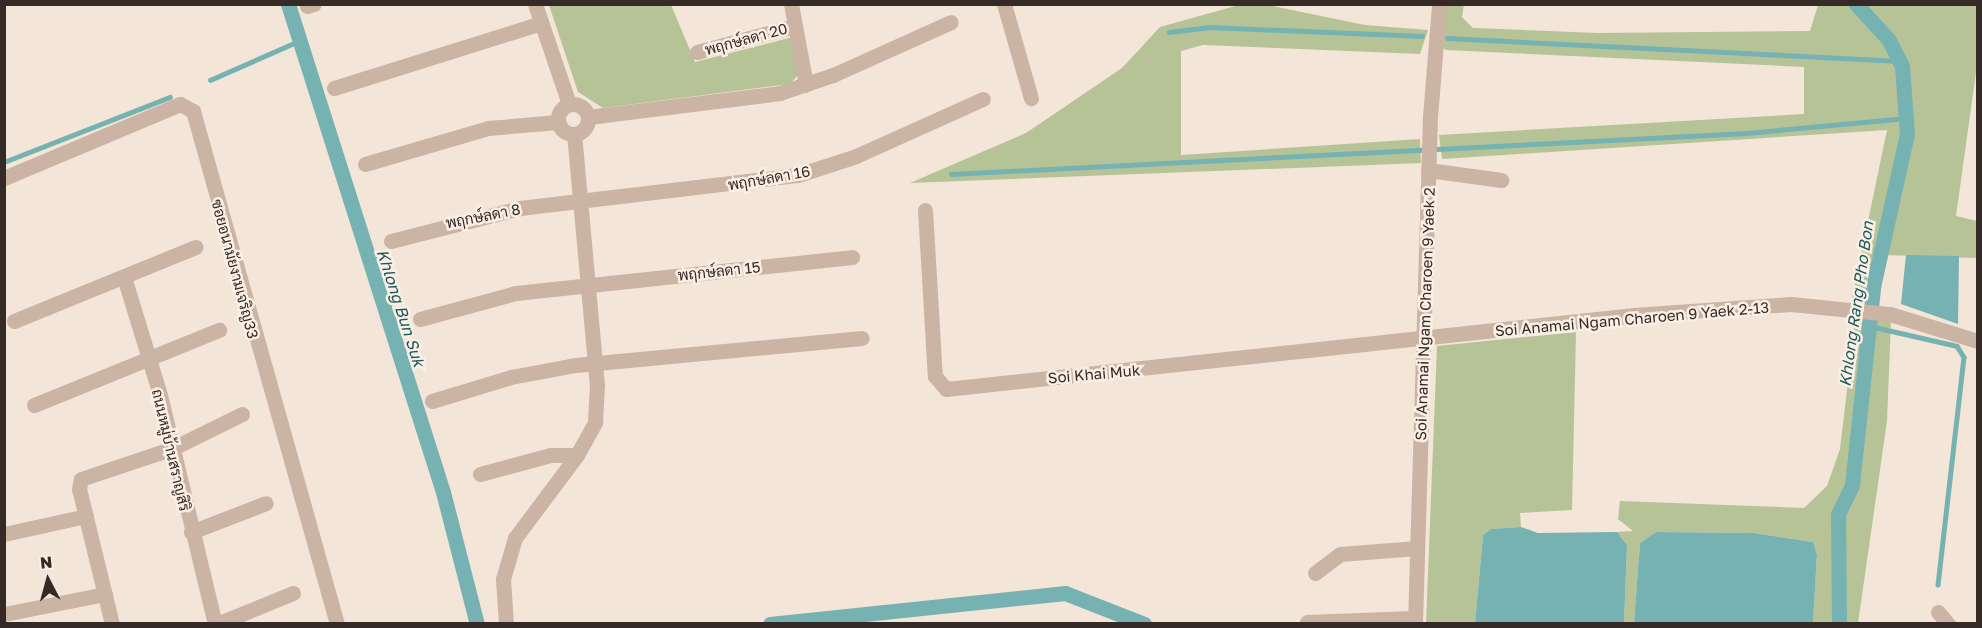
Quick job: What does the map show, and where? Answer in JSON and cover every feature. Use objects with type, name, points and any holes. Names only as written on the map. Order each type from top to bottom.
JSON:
[{"type":"street","points":[[535,4],[569,104]]},
{"type":"street","points":[[1004,4],[1031,98]]},
{"type":"street","name":"Soi Anamai Ngam Charoen 9 Yaek 2","points":[[1414,621],[1425,339],[1429,139],[1439,4]]},
{"type":"street","points":[[792,5],[806,86]]},
{"type":"street","points":[[588,117],[743,99],[806,86],[951,22]]},
{"type":"street","points":[[334,88],[541,23]]},
{"type":"street","name":"พฤกษ์ลดา 20","points":[[697,52],[795,26]]},
{"type":"street","name":"พฤกษ์ลดา 16","points":[[577,201],[798,175],[856,156],[983,99]]},
{"type":"street","name":"ซอยอนามัยงามเจริญ33","points":[[4,178],[180,104],[193,111],[336,624]]},
{"type":"street","points":[[569,104],[579,105],[588,117]]},
{"type":"street","points":[[558,122],[569,104]]},
{"type":"street","points":[[574,134],[583,130],[588,117]]},
{"type":"street","points":[[365,164],[488,128],[558,122],[574,134]]},
{"type":"street","points":[[506,624],[503,579],[515,538],[577,455],[595,422],[594,363],[577,201],[574,134]]},
{"type":"street","points":[[1429,163],[1501,180]]},
{"type":"street","name":"พฤกษ์ลดา 8","points":[[391,241],[466,217],[577,201]]},
{"type":"street","name":"Soi Khai Muk","points":[[926,210],[935,376],[946,389],[1425,339]]},
{"type":"street","points":[[14,321],[195,247]]},
{"type":"street","name":"พฤกษ์ลดา 15","points":[[420,319],[516,293],[585,283],[852,257]]},
{"type":"street","name":"ถนนหมู่บ้านสราญสิริ","points":[[124,277],[173,447],[191,532],[216,624]]},
{"type":"street","name":"Soi Anamai Ngam Charoen 9 Yaek 2-13","points":[[1425,339],[1658,313],[1791,304],[1849,307],[1890,314],[1977,340]]},
{"type":"street","points":[[34,405],[149,361],[219,330]]},
{"type":"street","points":[[432,401],[510,376],[594,363],[862,338]]},
{"type":"street","points":[[112,624],[86,516],[81,479],[173,447],[242,414]]},
{"type":"street","points":[[480,474],[551,455],[577,455]]},
{"type":"street","points":[[191,532],[266,503]]},
{"type":"street","points":[[4,534],[86,516]]},
{"type":"street","points":[[1315,573],[1340,554],[1417,548]]},
{"type":"street","points":[[216,624],[293,593]]},
{"type":"street","points":[[4,614],[105,594]]},
{"type":"street","points":[[1307,622],[1414,621]]},
{"type":"green space","points":[[549,5],[671,5],[695,62],[793,37],[798,75],[790,84],[603,108],[578,92]]},
{"type":"green space","points":[[1239,5],[1267,5],[1365,25],[1428,30],[1420,54],[1203,45],[1181,51],[1181,155],[1420,139],[1421,163],[910,183],[1026,133],[1122,68],[1160,27]]},
{"type":"green space","points":[[1446,5],[1464,5],[1462,17],[1473,28],[1598,33],[1810,31],[1818,5],[1977,5],[1977,65],[1956,216],[1977,221],[1977,258],[1885,255],[1877,317],[1891,320],[1887,421],[1858,623],[1813,623],[1817,555],[1813,542],[1754,533],[1656,532],[1640,543],[1634,623],[1624,623],[1627,545],[1617,532],[1633,531],[1618,519],[1620,501],[1804,508],[1827,486],[1840,449],[1856,314],[1852,298],[1887,130],[1442,159],[1439,135],[1804,114],[1804,67],[1446,50],[1440,46]]},
{"type":"green space","points":[[1576,332],[1572,510],[1520,513],[1521,527],[1491,529],[1483,535],[1475,623],[1426,624],[1437,346]]},
{"type":"water","points":[[1906,255],[1959,256],[1958,324],[1901,304]]},
{"type":"water","points":[[1521,527],[1538,533],[1617,532],[1627,545],[1624,623],[1475,623],[1483,535],[1491,529]]},
{"type":"water","points":[[1656,532],[1754,533],[1813,542],[1817,555],[1813,623],[1634,623],[1640,543]]},
{"type":"waterway","name":"Khlong Bun Suk","points":[[288,4],[443,492],[477,624]]},
{"type":"waterway","name":"Khlong Rang Pho Bon","points":[[1839,624],[1838,514],[1852,485],[1873,287],[1907,134],[1902,66],[1889,40],[1856,4]]},
{"type":"waterway","points":[[1169,32],[1208,27],[1422,36]]},
{"type":"waterway","points":[[1447,38],[1899,61]]},
{"type":"waterway","points":[[210,80],[299,41]]},
{"type":"waterway","points":[[4,162],[170,97]]},
{"type":"waterway","points":[[951,174],[1747,133],[1906,118]]},
{"type":"waterway","points":[[1870,326],[1957,346],[1964,357],[1938,585]]},
{"type":"waterway","points":[[770,624],[1065,593],[1144,624]]}]
